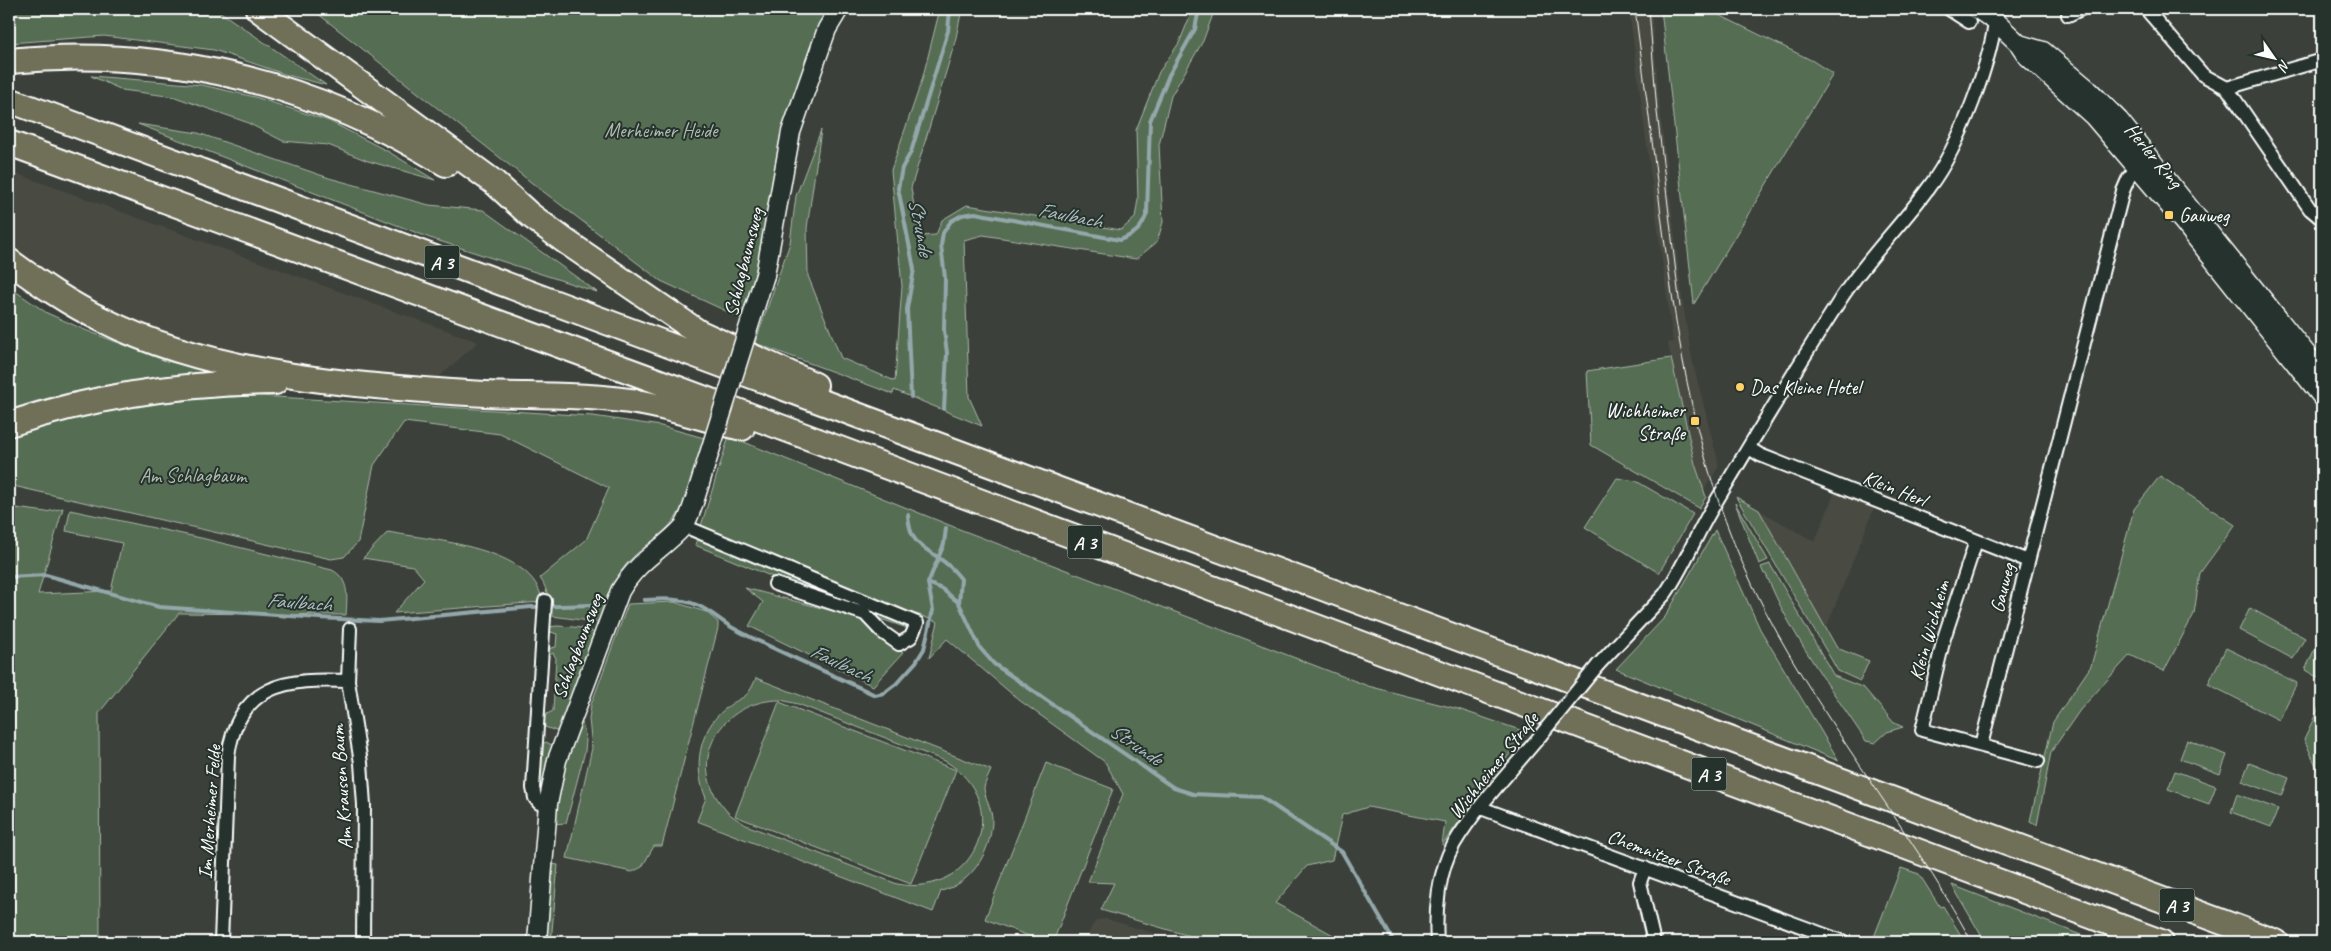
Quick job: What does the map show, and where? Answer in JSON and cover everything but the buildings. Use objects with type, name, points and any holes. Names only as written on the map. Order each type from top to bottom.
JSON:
[{"type":"highway","points":[[258,9],[495,184],[530,215]]},
{"type":"highway","points":[[9,61],[90,56],[183,64],[257,81],[330,106],[432,156],[530,215],[698,332],[816,386],[876,424]]},
{"type":"highway","name":"A 3","points":[[9,100],[876,424],[1308,582],[2276,942]]},
{"type":"highway","name":"A 3","points":[[9,142],[649,378],[848,454],[2161,942]]},
{"type":"highway","points":[[9,261],[48,290],[103,321],[163,345],[200,357],[327,380],[486,394],[565,395],[641,403],[848,454]]},
{"type":"highway","points":[[9,424],[53,410],[97,400],[245,382],[327,380]]},
{"type":"main road","name":"Schlagbaumsweg","points":[[537,942],[548,804],[557,760],[620,591],[630,574],[644,559],[684,526],[694,502],[765,276],[791,132],[827,29],[839,9]]},
{"type":"main road","name":"Herler Ring","points":[[1973,15],[1996,15],[2027,56],[2142,162],[2322,373]]},
{"type":"main road","name":"Herler Ring","points":[[2142,162],[2322,397]]},
{"type":"street","points":[[1949,9],[1973,15]]},
{"type":"street","points":[[2068,15],[2081,9]]},
{"type":"street","points":[[2146,9],[2203,75],[2227,88],[2310,208],[2322,219]]},
{"type":"street","name":"Wichheimer Straße","points":[[1437,942],[1438,908],[1444,871],[1453,845],[1598,665],[1665,594],[1674,581],[1689,548],[1841,298],[1869,260],[1930,187],[1946,160],[1968,113],[1992,40],[1996,15]]},
{"type":"street","points":[[2227,88],[2322,60]]},
{"type":"street","name":"Gauweg","points":[[1981,745],[2123,191],[2142,162]]},
{"type":"street","name":"Klein Herl","points":[[1749,448],[1760,455],[2028,561]]},
{"type":"street","points":[[684,526],[917,623],[911,637],[899,644],[882,632],[865,614],[775,584]]},
{"type":"street","name":"Klein Wichheim","points":[[1976,541],[1944,638],[1922,730],[1981,745]]},
{"type":"street","name":"Schlagbaumsweg","points":[[546,607],[540,661],[534,788],[535,798],[539,803],[548,804]]},
{"type":"street","name":"Am Krausen Baum","points":[[350,629],[348,681],[361,763],[364,805],[363,942]]},
{"type":"street","name":"Im Merheimer Felde","points":[[220,942],[228,756],[230,741],[237,724],[246,709],[261,695],[277,685],[295,681],[348,681]]},
{"type":"street","points":[[1981,745],[2038,761]]},
{"type":"street","name":"Chemnitzer Straße","points":[[1481,808],[1645,868],[1815,937],[1844,942]]},
{"type":"street","points":[[1645,868],[1640,882],[1654,942]]},
{"type":"shaded area","points":[[1629,9],[1651,9],[1660,111],[1682,299],[1692,360],[1719,466],[1704,490],[1695,464],[1668,343],[1673,342]]},
{"type":"shaded area","points":[[9,171],[478,342],[439,377],[403,379],[321,372],[304,364],[271,365],[203,350],[109,313],[39,274],[9,250]]},
{"type":"shaded area","points":[[1835,492],[1874,508],[1826,628],[1759,510],[1815,542]]},
{"type":"shaded area","points":[[1106,919],[1183,942],[1085,942],[1092,926],[1098,920]]},
{"type":"green space","points":[[9,9],[216,9],[326,85],[287,75],[214,50],[104,36],[9,43]]},
{"type":"green space","name":"Merheimer Heide","points":[[312,9],[834,9],[741,318],[661,281],[532,183]]},
{"type":"green space","points":[[940,9],[962,9],[955,42],[911,188],[919,236],[936,235],[942,220],[967,205],[1121,230],[1135,218],[1138,199],[1136,130],[1159,72],[1179,43],[1193,9],[1215,9],[1203,41],[1171,96],[1159,145],[1163,222],[1157,242],[1136,259],[983,235],[964,240],[969,397],[982,426],[894,390],[893,394],[755,343],[790,243],[796,196],[821,130],[807,228],[808,276],[841,358],[895,381],[902,286],[891,170],[922,80]]},
{"type":"green space","points":[[1661,9],[1707,9],[1813,61],[1833,74],[1694,304]]},
{"type":"green space","points":[[91,76],[202,85],[255,97],[329,121],[389,152],[435,180],[368,161],[328,145],[283,141],[246,122],[175,97],[122,90]]},
{"type":"green space","points":[[138,124],[198,133],[329,178],[429,205],[483,210],[597,292],[430,238]]},
{"type":"green space","points":[[9,287],[47,313],[85,330],[166,361],[230,375],[146,381],[90,389],[36,401],[9,410]]},
{"type":"green space","points":[[1671,358],[1695,464],[1706,497],[1699,508],[1591,445],[1587,371]]},
{"type":"green space","name":"Am Schlagbaum","points":[[259,396],[593,416],[661,426],[704,438],[692,481],[680,512],[662,533],[627,563],[615,583],[604,611],[597,622],[552,616],[547,592],[540,578],[586,540],[609,488],[500,434],[404,422],[374,465],[358,542],[344,557],[331,559],[9,485],[9,436],[24,430],[146,400]]},
{"type":"green space","points":[[729,436],[954,527],[1368,686],[1458,709],[1526,732],[1442,845],[1445,822],[1368,807],[1342,815],[1332,860],[1307,866],[1275,903],[1346,942],[1210,942],[1101,910],[1114,883],[1088,882],[1123,794],[1105,762],[1019,700],[947,639],[929,658],[938,622],[916,614],[907,628],[846,607],[695,545]]},
{"type":"green space","points":[[2160,476],[2235,525],[2200,573],[2194,614],[2164,671],[2130,655],[2080,710],[2051,752],[2037,825],[2030,821],[2053,722],[2091,666],[2134,509]]},
{"type":"green space","points":[[1617,478],[1636,481],[1693,514],[1659,573],[1585,527]]},
{"type":"green space","points":[[1736,497],[1759,510],[1837,648],[1869,661],[1860,681],[1838,671]]},
{"type":"green space","points":[[1735,503],[1768,560],[1759,564]]},
{"type":"green space","points":[[9,507],[46,512],[63,508],[38,594],[111,591],[122,543],[66,531],[70,510],[201,538],[332,570],[342,578],[345,584],[346,615],[179,613],[99,713],[100,942],[9,942]]},
{"type":"green space","points":[[1715,530],[1760,629],[1839,761],[1616,669],[1665,617]]},
{"type":"green space","points":[[388,532],[454,543],[479,549],[502,558],[522,569],[536,584],[542,602],[394,613],[424,579],[413,566],[363,558]]},
{"type":"green space","points":[[1770,564],[1834,676],[1864,688],[1894,723],[1903,727],[1887,732],[1875,743],[1866,741],[1811,660],[1787,618],[1761,567]]},
{"type":"green space","points":[[745,588],[863,619],[890,645],[903,653],[873,686],[749,626],[763,602]]},
{"type":"green space","points":[[674,602],[706,612],[718,622],[718,628],[662,846],[654,846],[642,867],[632,872],[567,858],[592,748],[589,719],[591,705],[628,604]]},
{"type":"green space","points":[[2250,608],[2305,638],[2293,659],[2239,630]]},
{"type":"green space","points":[[549,627],[583,628],[597,635],[560,728],[556,731],[545,727],[543,716],[553,711],[556,658],[553,653],[546,657],[546,652],[556,647],[557,634],[551,632]]},
{"type":"green space","points":[[2322,633],[2322,680],[2305,670]]},
{"type":"green space","points":[[2226,648],[2297,683],[2279,720],[2208,684]]},
{"type":"green space","points":[[756,678],[991,770],[984,788],[992,817],[989,841],[985,852],[979,863],[963,881],[941,891],[933,912],[697,821],[706,798],[702,786],[699,762],[700,750],[704,739],[716,718],[731,704],[746,695]],"holes":[[[781,700],[798,704],[945,761],[966,779],[978,800],[982,822],[977,844],[966,862],[948,877],[925,885],[897,884],[746,825],[729,814],[713,791],[708,772],[709,754],[715,736],[726,722],[741,710],[760,702]]]},
{"type":"green space","points":[[2322,701],[2322,779],[2304,739]]},
{"type":"green space","points":[[779,702],[956,770],[911,884],[735,816]]},
{"type":"green space","points":[[581,719],[586,740],[585,751],[566,823],[553,824],[564,762]]},
{"type":"green space","points":[[2187,740],[2227,755],[2220,774],[2180,759]]},
{"type":"green space","points":[[546,742],[554,746],[544,788],[541,789],[542,744]]},
{"type":"green space","points":[[1046,763],[1113,789],[1053,942],[1044,942],[985,919]]},
{"type":"green space","points":[[2249,763],[2289,778],[2282,796],[2242,781]]},
{"type":"green space","points":[[2175,771],[2216,786],[2209,804],[2168,789]]},
{"type":"green space","points":[[2237,794],[2278,809],[2271,827],[2231,812]]},
{"type":"green space","points":[[551,864],[558,865],[551,942],[543,942]]},
{"type":"green space","points":[[1901,868],[1919,874],[1940,907],[1943,906],[1965,942],[1872,942]]},
{"type":"green space","points":[[1952,885],[2099,942],[1985,942]]},
{"type":"waterway","name":"Strunde","points":[[911,397],[907,309],[914,269],[898,188],[902,168],[911,152],[948,31],[950,9]]},
{"type":"waterway","name":"Faulbach","points":[[944,409],[947,353],[944,330],[945,278],[941,245],[943,233],[951,221],[962,215],[975,213],[1120,240],[1137,230],[1143,223],[1147,213],[1150,121],[1169,75],[1195,29],[1199,9]]},
{"type":"waterway","name":"Strunde","points":[[908,515],[912,534],[920,545],[950,567],[961,579],[959,603],[980,648],[994,664],[1174,788],[1193,794],[1261,797],[1342,852],[1394,942]]},
{"type":"waterway","name":"Faulbach","points":[[644,600],[677,600],[697,605],[733,628],[768,646],[875,695],[884,693],[896,684],[916,662],[924,649],[933,610],[928,583],[944,544],[946,528]]},
{"type":"waterway","name":"Faulbach","points":[[9,577],[46,575],[159,607],[379,621],[531,607],[591,605]]},
{"type":"waterway","points":[[928,583],[942,589],[959,603]]},
{"type":"tram line","points":[[1635,9],[1661,215],[1683,359],[1692,406],[1717,498],[1754,588],[1778,634],[1832,723],[1919,853],[1972,942]]},
{"type":"tram line","points":[[1649,9],[1657,112],[1680,307]]},
{"type":"place","name":"Gauweg","points":[[2169,215]]},
{"type":"place","name":"Das Kleine Hotel","points":[[1740,387]]},
{"type":"place","name":"Wichheimer Straße","points":[[1695,421]]}]
